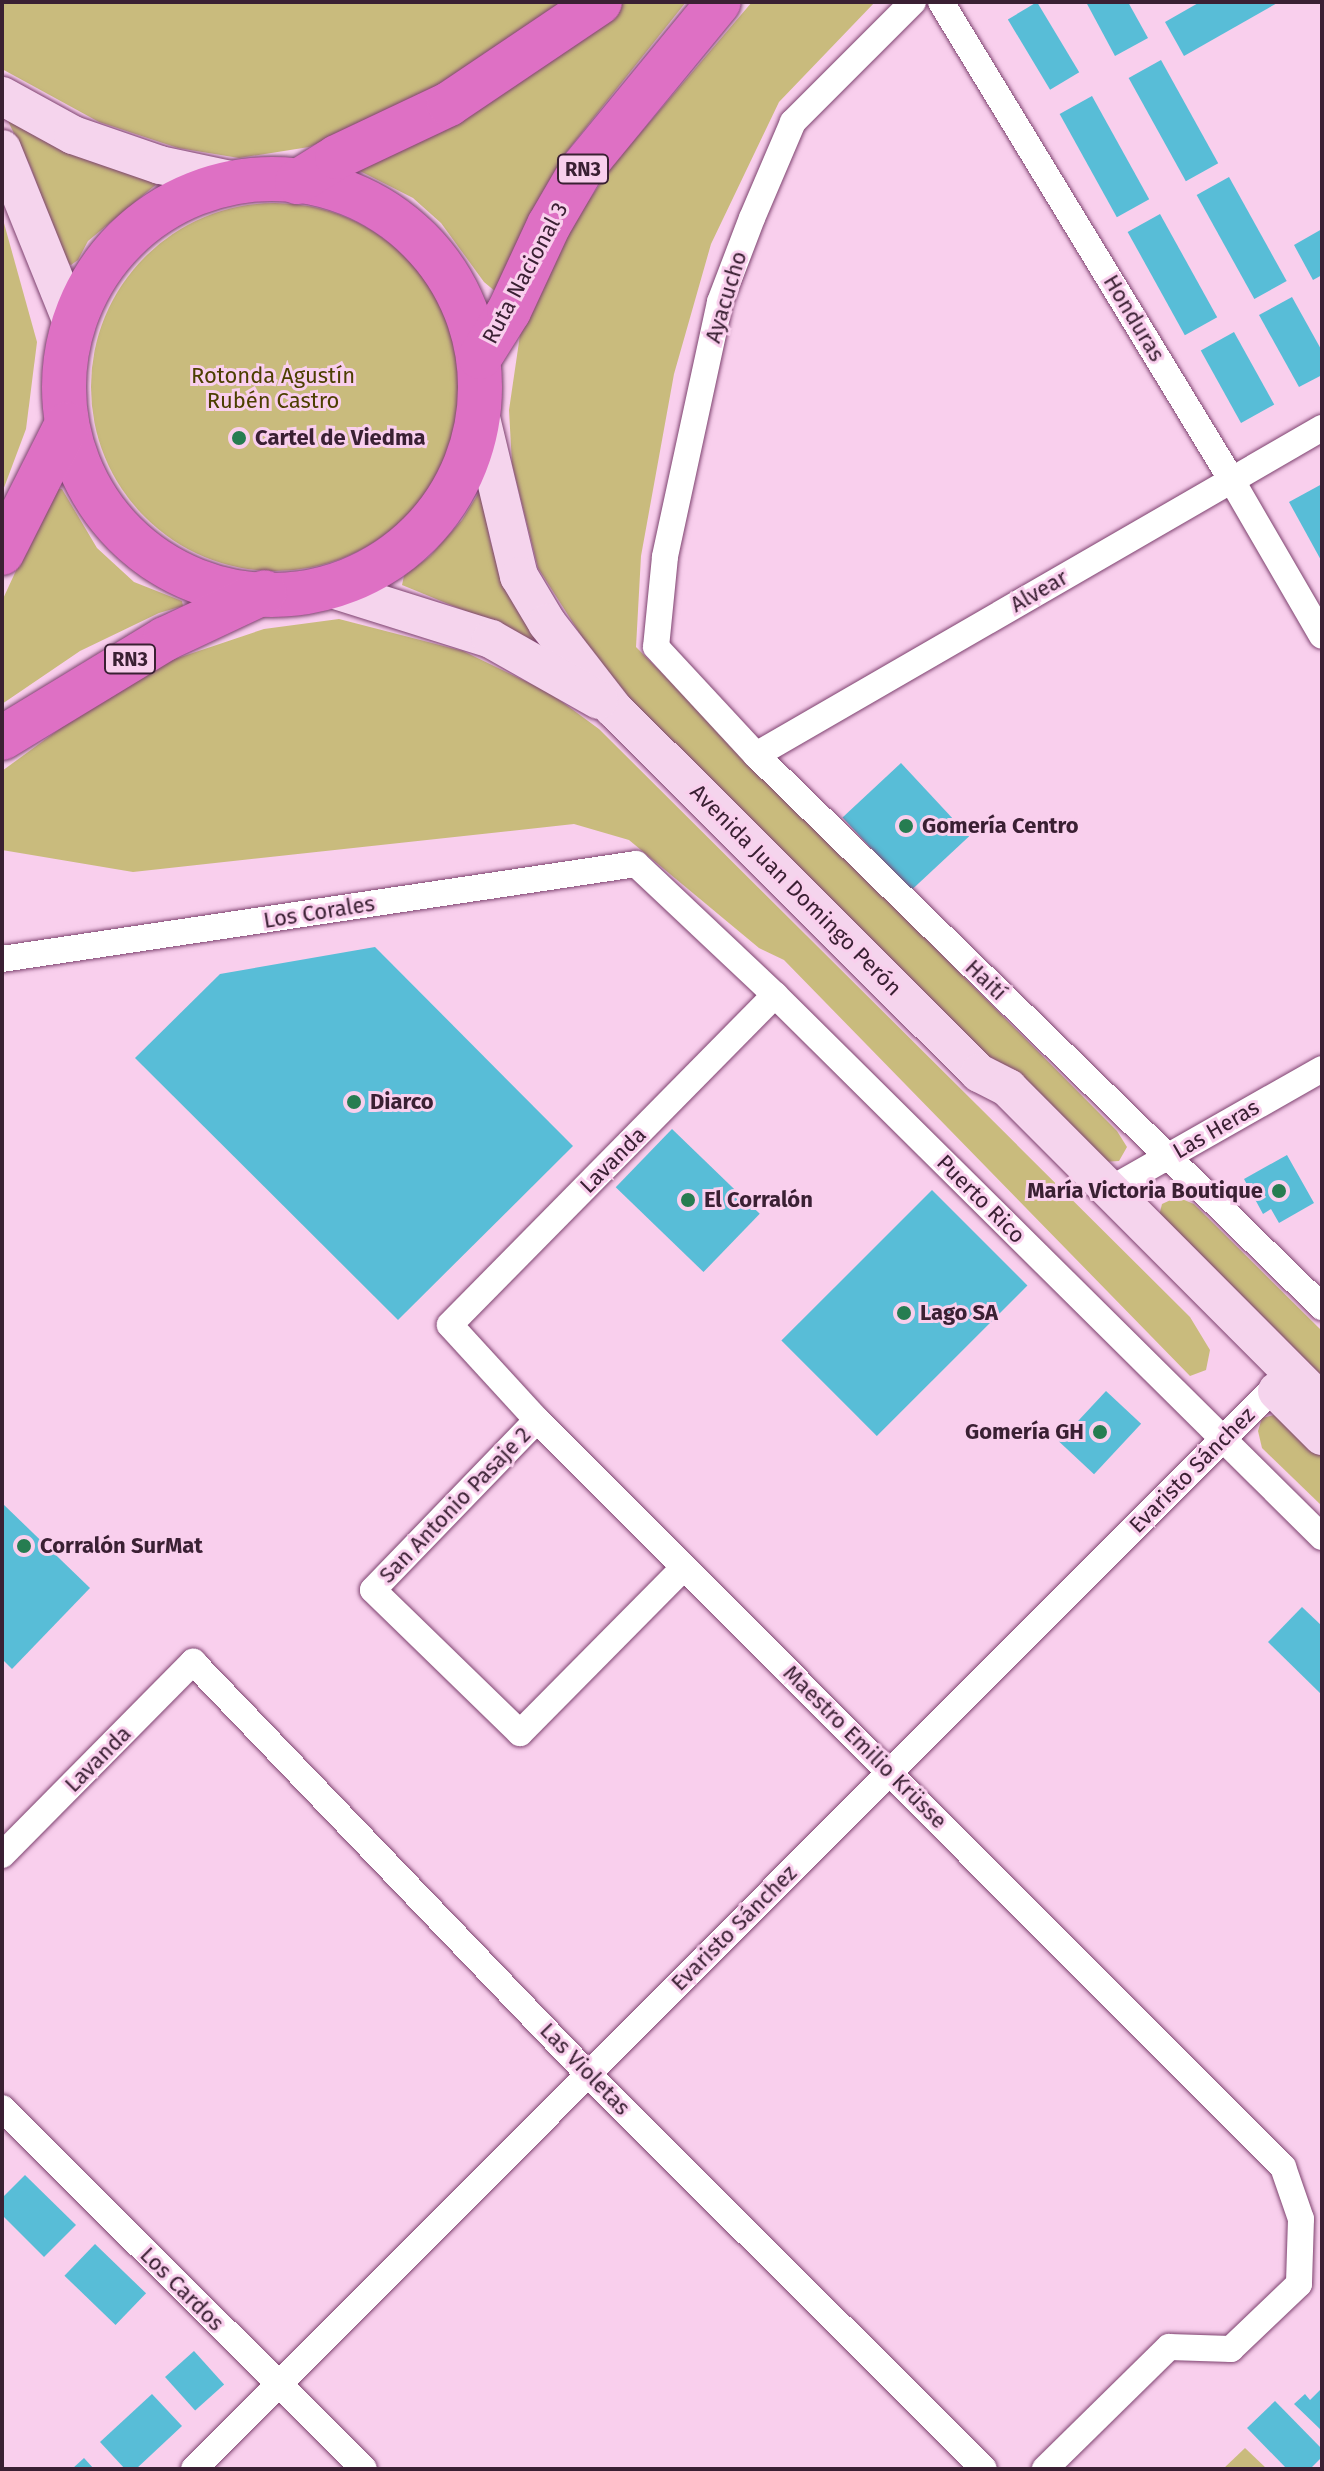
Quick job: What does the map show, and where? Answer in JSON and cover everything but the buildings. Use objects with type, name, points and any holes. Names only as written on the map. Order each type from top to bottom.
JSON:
[{"type":"highway","points":[[297,182],[350,150],[449,104],[600,2]]},
{"type":"highway","name":"Ruta Nacional 3","points":[[480,357],[509,311],[549,225],[581,170],[719,2]]},
{"type":"highway","name":"Ruta Nacional 3","points":[[297,182],[356,198],[419,238],[459,292],[480,357],[481,418],[462,481],[416,542],[367,575],[294,593],[224,588],[163,564],[107,517],[73,457],[67,424],[66,352],[72,322],[84,291],[134,227],[214,184],[297,182]]},
{"type":"highway","name":"Ruta Nacional 3","points":[[2,553],[67,424]]},
{"type":"highway","name":"Ruta Nacional 3","points":[[2,738],[165,639],[266,592]]},
{"type":"main road","points":[[2,96],[73,135],[160,165],[240,182]]},
{"type":"main road","points":[[2,149],[72,322]]},
{"type":"main road","name":"Avenida Juan Domingo Perón","points":[[481,418],[519,576],[547,623],[613,708],[979,1073],[1008,1088],[1322,1403]]},
{"type":"main road","name":"Avenida Juan Domingo Perón","points":[[326,587],[491,639],[613,708]]},
{"type":"main road","name":"Avenida Juan Domingo Perón","points":[[979,1073],[991,1104],[1322,1436]]},
{"type":"street","name":"Ayacucho","points":[[656,647],[665,557],[720,302],[752,218],[793,122],[913,2]]},
{"type":"street","name":"Honduras","points":[[941,2],[1231,479],[1322,636]]},
{"type":"street","name":"Alvear","points":[[756,755],[1322,428]]},
{"type":"street","name":"Haití","points":[[656,647],[756,755],[1322,1307]]},
{"type":"street","name":"Los Corales","points":[[2,959],[636,864]]},
{"type":"street","name":"Puerto Rico","points":[[636,864],[775,995],[1322,1537]]},
{"type":"street","name":"Lavanda","points":[[450,1325],[775,995]]},
{"type":"street","name":"Las Heras","points":[[1109,1190],[1322,1069]]},
{"type":"street","name":"Maestro Emilio Krüsse","points":[[450,1325],[537,1420],[1283,2167],[1301,2219],[1299,2284],[1231,2349],[1169,2347],[1045,2469]]},
{"type":"street","name":"Evaristo Sánchez","points":[[194,2469],[1274,1388]]},
{"type":"street","name":"San Antonio Pasaje 2","points":[[537,1420],[373,1590],[520,1733],[684,1567]]},
{"type":"street","name":"Lavanda","points":[[2,1855],[193,1662]]},
{"type":"street","name":"Las Violetas","points":[[193,1662],[588,2074],[984,2469]]},
{"type":"street","name":"Los Cardos","points":[[2,2108],[277,2386],[364,2469]]},
{"type":"green space","points":[[2,2],[567,2],[416,101],[309,147],[239,158],[178,148],[99,122],[2,69]]},
{"type":"green space","points":[[625,2],[686,2],[564,155],[529,216],[496,292],[484,282],[441,223],[413,198],[354,168],[442,132]]},
{"type":"green space","points":[[752,2],[875,2],[779,102],[711,244],[674,374],[641,556],[636,647],[1117,1131],[1127,1147],[1119,1161],[1102,1162],[1082,1150],[649,720],[598,662],[538,568],[512,464],[509,410],[520,335],[565,235],[613,165]]},
{"type":"green space","points":[[5,115],[158,183],[88,241],[78,260],[71,265],[64,261],[31,168]]},
{"type":"green space","name":"Rotonda Agustín Rubén Castro","points":[[275,203],[311,207],[345,217],[377,234],[405,257],[428,285],[445,317],[455,351],[459,387],[455,423],[445,457],[428,489],[405,517],[377,540],[345,557],[311,567],[275,571],[239,567],[205,557],[173,540],[145,517],[122,489],[105,457],[95,423],[91,387],[95,351],[105,317],[122,285],[145,257],[173,234],[205,217],[239,207]]},
{"type":"green space","points":[[2,216],[37,342],[26,429],[2,493]]},
{"type":"green space","points":[[54,488],[62,489],[97,548],[134,582],[182,601],[183,606],[159,613],[80,651],[2,704],[2,601]]},
{"type":"green space","points":[[481,489],[490,540],[501,577],[536,641],[534,644],[497,624],[402,585],[404,576],[430,556],[462,520]]},
{"type":"green space","points":[[339,619],[463,651],[550,693],[599,729],[1190,1317],[1210,1350],[1206,1370],[1190,1376],[784,960],[759,948],[629,840],[574,824],[133,872],[2,850],[2,771],[139,671],[264,629]]},
{"type":"green space","points":[[1177,1197],[1194,1204],[1322,1331],[1322,1389],[1158,1220],[1162,1204]]},
{"type":"green space","points":[[1274,1415],[1322,1453],[1322,1506],[1262,1448],[1258,1431],[1262,1418]]},
{"type":"green space","points":[[1245,2448],[1267,2469],[1223,2469]]},
{"type":"place","name":"Cartel de Viedma","points":[[239,438]]},
{"type":"place","name":"Gomería Centro","points":[[906,826]]},
{"type":"place","name":"Diarco","points":[[354,1102]]},
{"type":"place","name":"María Victoria Boutique","points":[[1279,1191]]},
{"type":"place","name":"El Corralón","points":[[688,1200]]},
{"type":"place","name":"Lago SA","points":[[904,1313]]},
{"type":"place","name":"Gomería GH","points":[[1100,1432]]},
{"type":"place","name":"Corralón SurMat","points":[[24,1546]]}]
